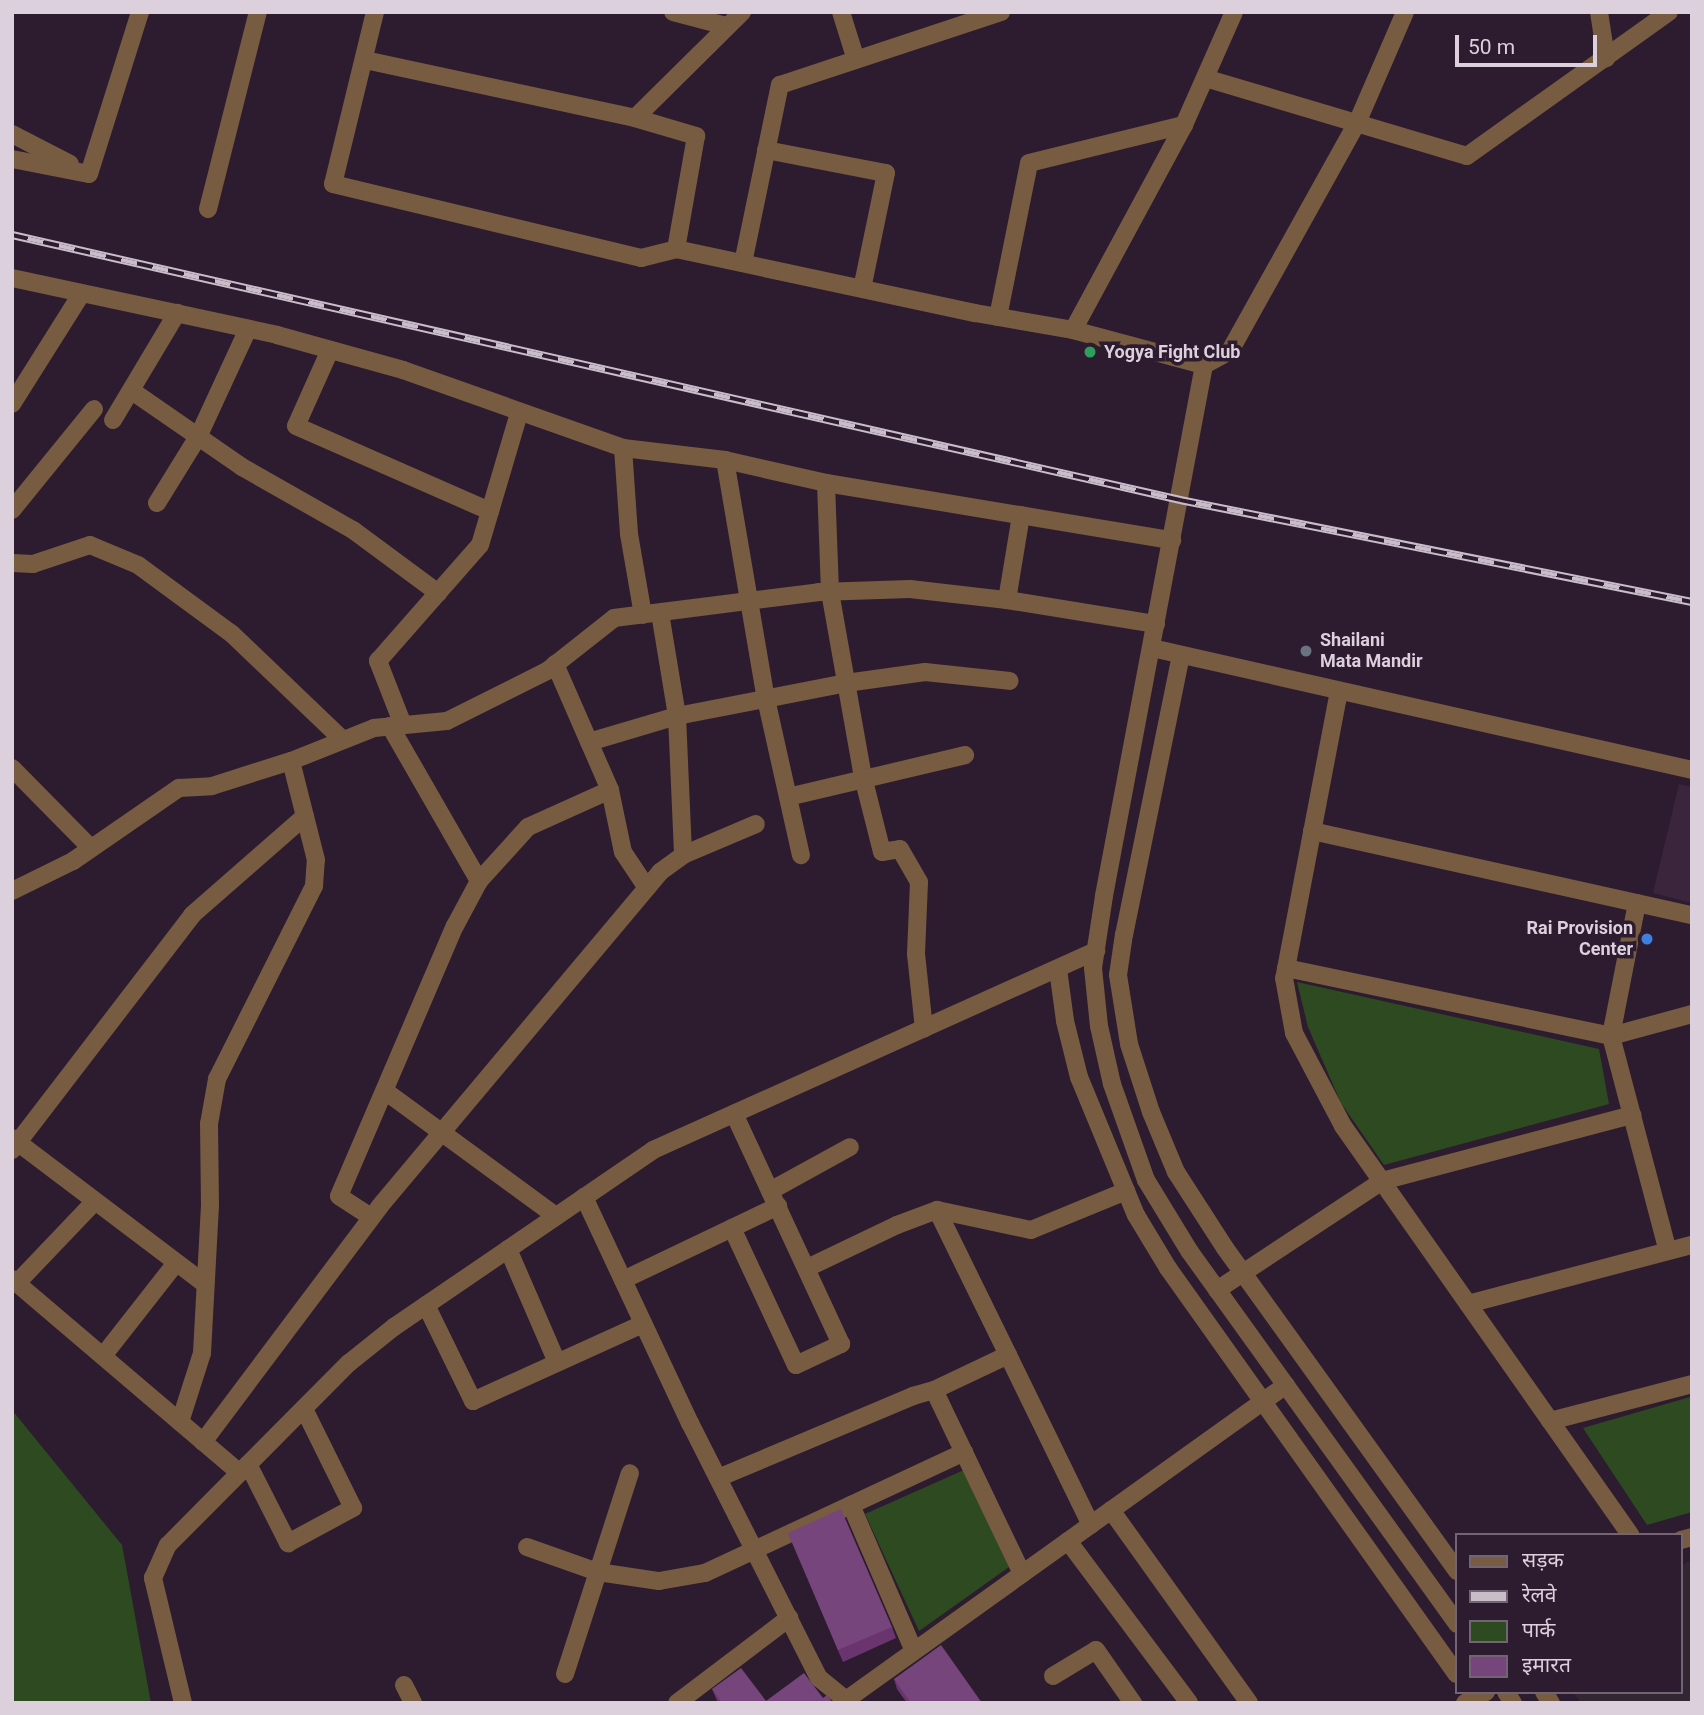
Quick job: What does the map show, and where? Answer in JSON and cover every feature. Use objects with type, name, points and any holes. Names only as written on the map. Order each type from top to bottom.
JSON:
[{"type":"street","points":[[89,174],[140,12]]},
{"type":"street","points":[[208,209],[258,12]]},
{"type":"street","points":[[375,12],[333,184],[641,258],[676,249],[998,317],[1073,330],[1204,365],[1230,351],[1357,123],[1405,12]]},
{"type":"street","points":[[673,12],[726,26]]},
{"type":"street","points":[[635,118],[742,12]]},
{"type":"street","points":[[841,12],[856,60]]},
{"type":"street","points":[[743,263],[780,85],[1002,12]]},
{"type":"street","points":[[1073,330],[1184,125],[1234,12]]},
{"type":"street","points":[[1599,12],[1606,58]]},
{"type":"street","points":[[1205,78],[1468,156],[1669,12]]},
{"type":"street","points":[[365,61],[635,118],[696,136],[676,249]]},
{"type":"street","points":[[998,317],[1029,163],[1184,125]]},
{"type":"street","points":[[12,134],[89,174]]},
{"type":"street","points":[[766,150],[886,173],[862,289]]},
{"type":"street","points":[[12,159],[89,174]]},
{"type":"street","points":[[12,278],[248,329],[403,370],[623,448],[725,460],[826,483],[1172,540]]},
{"type":"street","points":[[12,404],[82,293]]},
{"type":"street","points":[[113,421],[177,313]]},
{"type":"street","points":[[157,503],[198,435],[248,329]]},
{"type":"street","points":[[330,350],[296,426],[490,511]]},
{"type":"street","points":[[1204,365],[1093,968],[1099,1026],[1112,1084],[1146,1180],[1217,1290],[1456,1623]]},
{"type":"street","points":[[132,391],[242,467],[353,530],[438,593]]},
{"type":"street","points":[[12,510],[94,409]]},
{"type":"street","points":[[479,881],[396,725],[379,661],[480,545],[519,413]]},
{"type":"street","points":[[623,448],[629,534],[677,716],[683,855]]},
{"type":"street","points":[[725,460],[766,699],[801,855]]},
{"type":"street","points":[[826,483],[831,592],[863,777],[882,852],[900,849],[919,882],[916,954],[924,1029]]},
{"type":"street","points":[[1007,600],[1021,515]]},
{"type":"street","points":[[12,563],[33,564],[90,545],[138,565],[233,634],[342,740]]},
{"type":"street","points":[[12,891],[91,848],[179,788],[212,786],[291,761],[374,727],[447,721],[555,664],[614,618],[831,592],[910,589],[1007,600],[1156,624]]},
{"type":"street","points":[[1152,648],[1692,770]]},
{"type":"street","points":[[1181,655],[1118,975],[1129,1044],[1151,1112],[1176,1172],[1244,1275],[1456,1570]]},
{"type":"street","points":[[555,664],[610,790],[623,852],[648,888]]},
{"type":"street","points":[[589,742],[677,716],[846,683],[925,672],[1010,681]]},
{"type":"street","points":[[1339,691],[1284,978],[1294,1033],[1343,1126],[1629,1533]]},
{"type":"street","points":[[788,797],[863,777],[965,755]]},
{"type":"street","points":[[180,1422],[202,1353],[210,1205],[209,1124],[217,1079],[314,886],[316,860],[291,761]]},
{"type":"street","points":[[12,768],[91,848]]},
{"type":"street","points":[[371,1217],[339,1196],[455,926],[479,881],[528,827],[610,790]]},
{"type":"street","points":[[205,1284],[15,1144],[192,915],[305,816]]},
{"type":"street","points":[[203,1442],[371,1217],[660,873],[683,855],[756,824]]},
{"type":"street","points":[[1312,831],[1692,915]]},
{"type":"street","points":[[1637,903],[1611,1036],[1668,1251]]},
{"type":"street","points":[[183,1703],[153,1578],[168,1545],[349,1363],[426,1305],[653,1150],[1096,951]]},
{"type":"street","points":[[1286,968],[1611,1036],[1692,1014]]},
{"type":"street","points":[[1058,969],[1065,1021],[1079,1077],[1136,1215],[1168,1268],[1456,1673]]},
{"type":"street","points":[[385,1091],[556,1216]]},
{"type":"street","points":[[732,1228],[796,1365],[841,1344],[734,1114]]},
{"type":"street","points":[[1217,1290],[1244,1275],[1382,1181],[1632,1115]]},
{"type":"street","points":[[623,1280],[732,1228],[850,1147]]},
{"type":"street","points":[[807,1268],[897,1225],[937,1210],[1031,1230],[1126,1191]]},
{"type":"street","points":[[584,1197],[718,1478],[819,1678],[848,1701],[1286,1385]]},
{"type":"street","points":[[95,1201],[15,1281],[203,1442],[244,1469],[288,1543],[353,1508],[303,1409]]},
{"type":"street","points":[[937,1210],[1091,1525]]},
{"type":"street","points":[[1468,1304],[1692,1245]]},
{"type":"street","points":[[509,1249],[557,1362]]},
{"type":"street","points":[[103,1356],[176,1262]]},
{"type":"street","points":[[426,1305],[473,1401],[643,1324]]},
{"type":"street","points":[[718,1478],[913,1396],[934,1390],[1008,1356]]},
{"type":"street","points":[[1550,1421],[1692,1384]]},
{"type":"street","points":[[934,1390],[1022,1574]]},
{"type":"street","points":[[527,1547],[598,1572],[659,1581],[705,1573],[964,1452]]},
{"type":"street","points":[[565,1674],[630,1473]]},
{"type":"street","points":[[851,1505],[914,1651]]},
{"type":"street","points":[[1111,1510],[1250,1703]]},
{"type":"street","points":[[1068,1541],[1189,1703]]},
{"type":"street","points":[[677,1703],[789,1618]]},
{"type":"street","points":[[1053,1676],[1096,1650],[1133,1703]]},
{"type":"street","points":[[404,1685],[412,1703]]},
{"type":"shaded area","points":[[1679,784],[1692,787],[1692,903],[1653,893]]},
{"type":"shaded area","points":[[1692,1559],[1692,1703],[1581,1703],[1574,1694],[1683,1694],[1683,1565]]},
{"type":"green space","points":[[1297,982],[1599,1049],[1609,1104],[1384,1165],[1341,1103],[1308,1027]]},
{"type":"green space","points":[[1690,1397],[1692,1512],[1647,1525],[1583,1428]]},
{"type":"green space","points":[[12,1410],[122,1545],[151,1703],[12,1703]]},
{"type":"green space","points":[[964,1470],[1009,1567],[919,1631],[865,1514]]},
{"type":"building","points":[[841,1509],[892,1627],[838,1650],[788,1533]]},
{"type":"building","points":[[941,1645],[982,1703],[911,1703],[894,1679]]},
{"type":"building","points":[[741,1668],[766,1701],[804,1673],[823,1698],[827,1695],[833,1703],[722,1703],[712,1689]]},
{"type":"railway","points":[[12,235],[1180,500],[1692,602]]},
{"type":"place","name":"Yogya Fight Club","points":[[1090,352]]},
{"type":"place","name":"Shailani Mata Mandir","points":[[1306,651]]},
{"type":"place","name":"Rai Provision Center","points":[[1647,939]]}]
